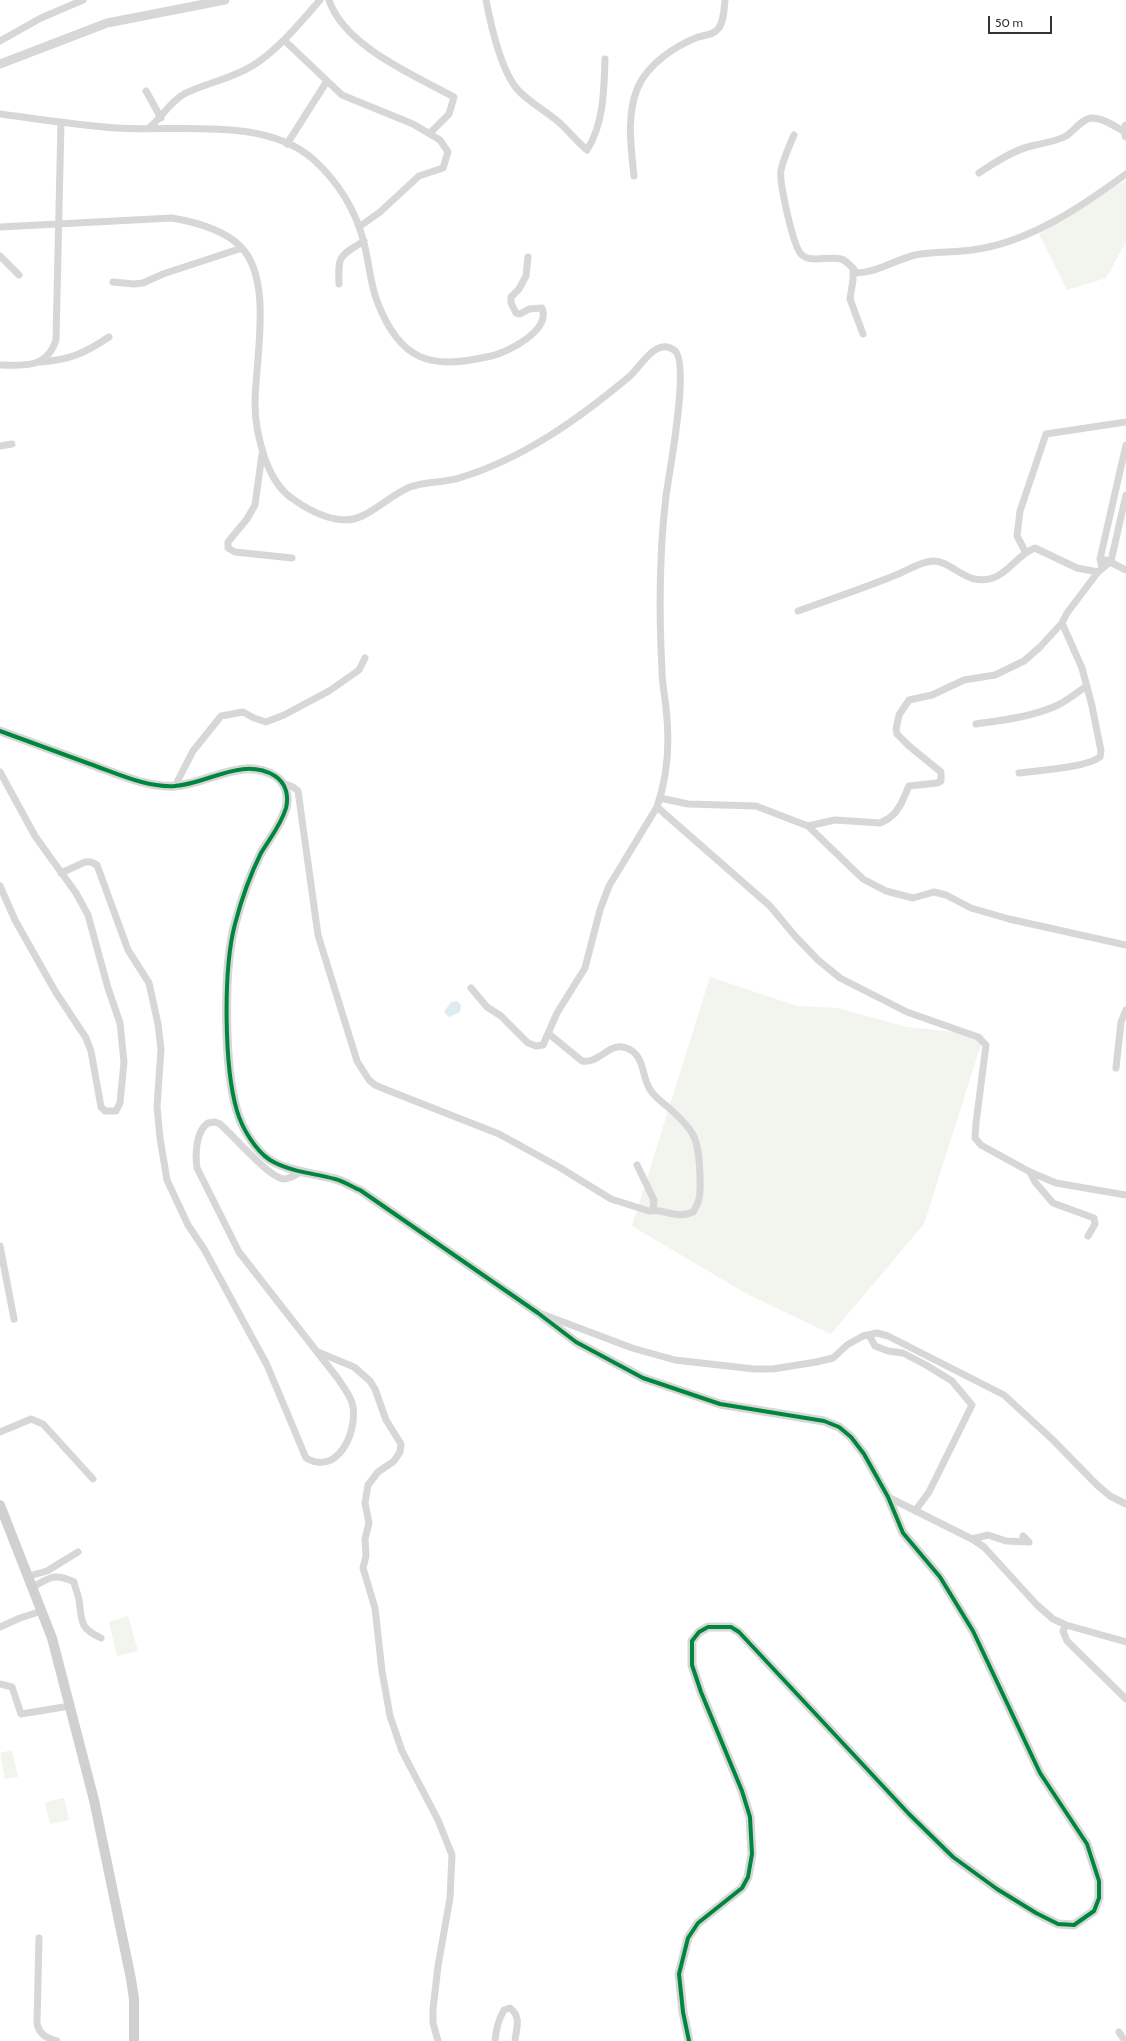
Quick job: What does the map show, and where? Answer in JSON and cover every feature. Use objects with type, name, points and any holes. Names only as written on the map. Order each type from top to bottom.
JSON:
[{"type":"main road","points":[[0,1506],[29,1576],[52,1638],[94,1800],[131,1979],[134,2006],[134,2041]]},
{"type":"street","points":[[0,41],[41,18],[83,0]]},
{"type":"street","points":[[0,64],[107,23],[225,0]]},
{"type":"street","points":[[149,128],[161,118],[178,98],[253,66],[284,40],[320,0]]},
{"type":"street","points":[[329,0],[339,20],[357,39],[375,52],[454,97],[449,114],[430,133]]},
{"type":"street","points":[[486,0],[490,20],[505,67],[514,86],[563,126],[575,140],[587,150],[596,136],[604,96],[606,59]]},
{"type":"street","points":[[634,176],[631,122],[638,87],[650,70],[677,47],[698,37],[714,33],[719,28],[725,0]]},
{"type":"street","points":[[284,40],[342,95],[352,101],[393,115],[430,133],[446,146],[448,152],[443,168],[419,176],[380,212],[359,228]]},
{"type":"street","points":[[287,144],[327,81]]},
{"type":"street","points":[[146,91],[161,118]]},
{"type":"street","points":[[0,114],[118,128],[236,130],[270,137],[287,144],[312,158],[339,186],[359,228],[364,241],[376,301],[397,339],[410,353],[424,359],[451,362],[490,356],[506,352],[529,337],[542,322],[544,313],[542,308],[529,308],[520,314],[516,313],[511,303],[511,297],[519,289],[526,276],[528,257]]},
{"type":"street","points":[[979,173],[1001,158],[1030,146],[1049,142],[1066,136],[1085,120],[1092,118],[1100,119],[1126,131]]},
{"type":"street","points":[[40,362],[53,350],[56,340],[61,122]]},
{"type":"street","points":[[794,135],[781,171],[792,237],[802,256],[841,259],[847,262],[857,273],[877,271],[914,256],[946,250],[978,249],[1025,236],[1072,211],[1126,174]]},
{"type":"street","points":[[0,226],[172,218],[200,224],[232,238],[242,248],[252,266],[259,296],[260,313],[255,400],[258,430],[269,471],[278,486],[289,498],[320,515],[337,519],[351,520],[362,517],[412,486],[458,479],[510,458],[562,428],[590,408],[634,372],[653,351],[663,346],[672,348],[677,352],[680,361],[679,399],[662,534],[662,674],[669,738],[666,773],[660,798],[609,886],[600,910],[585,968],[557,1013],[543,1045],[536,1046],[528,1043],[501,1016],[487,1007],[471,988]]},
{"type":"street","points":[[339,284],[338,264],[341,256],[364,241]]},
{"type":"street","points":[[113,282],[134,284],[143,282],[168,272],[242,248]]},
{"type":"street","points":[[0,256],[19,275]]},
{"type":"street","points":[[853,268],[850,299],[863,334]]},
{"type":"street","points":[[0,365],[26,365],[40,362],[62,361],[81,354],[110,336]]},
{"type":"street","points":[[1026,551],[1018,536],[1020,511],[1046,434],[1126,422]]},
{"type":"street","points":[[0,446],[12,444]]},
{"type":"street","points":[[1100,570],[1100,559],[1126,445]]},
{"type":"street","points":[[263,452],[255,505],[247,519],[228,542],[228,548],[235,552],[292,558]]},
{"type":"street","points":[[808,826],[835,820],[880,823],[888,819],[894,813],[901,804],[909,786],[937,783],[941,781],[941,772],[909,746],[897,734],[897,722],[904,705],[909,700],[932,695],[964,680],[995,676],[1024,662],[1062,623],[1067,613],[1100,570],[1111,561],[1126,497],[1114,498]]},
{"type":"street","points":[[798,611],[898,575],[920,563],[940,562],[964,577],[980,579],[992,578],[1003,572],[1026,551],[1035,548],[1077,568],[1100,570]]},
{"type":"street","points":[[1100,559],[1111,561],[1126,570]]},
{"type":"street","points":[[1019,774],[1081,764],[1095,761],[1100,757],[1101,751],[1098,735],[1082,668],[1062,623]]},
{"type":"street","points":[[174,786],[193,751],[220,716],[243,712],[266,722],[284,716],[329,690],[359,670],[365,658]]},
{"type":"street","points":[[976,724],[1013,719],[1041,711],[1059,704],[1087,686]]},
{"type":"street","points":[[0,731],[122,776],[151,783],[174,786],[221,773],[245,769],[262,770],[276,777],[283,784],[287,793],[286,806],[281,820],[253,871],[235,925],[229,963],[228,1043],[232,1083],[237,1111],[245,1131],[270,1160],[301,1172],[337,1179],[360,1190],[538,1313],[576,1342],[643,1378],[720,1404],[824,1421],[839,1427],[851,1437],[864,1454],[888,1498],[903,1533],[940,1577],[973,1631],[1040,1773],[1086,1844],[1099,1881],[1099,1898],[1094,1911],[1074,1925],[1058,1924],[1036,1913],[997,1889],[953,1857],[909,1814],[739,1632],[731,1627],[708,1627],[699,1632],[692,1641],[692,1665],[701,1692],[742,1791],[750,1817],[752,1854],[748,1877],[742,1888],[698,1923],[688,1938],[679,1974],[683,2012],[689,2041]]},
{"type":"street","points":[[0,772],[35,836],[76,893],[88,915],[108,988],[120,1023],[124,1062],[120,1103],[116,1111],[105,1110],[101,1107],[91,1050],[86,1038],[52,984],[15,920],[0,886]]},
{"type":"street","points":[[283,784],[293,787],[298,791],[318,935],[353,1048],[363,1072],[369,1080],[387,1090],[499,1134],[611,1199],[649,1211],[653,1210],[683,1215],[694,1212],[698,1205],[701,1193],[699,1152],[693,1133],[650,1091],[641,1062],[637,1055],[623,1047],[616,1046],[598,1059],[588,1061],[582,1060],[549,1034]]},
{"type":"street","points":[[660,798],[688,804],[756,806],[808,826],[863,879],[886,891],[913,898],[934,892],[946,895],[971,908],[1009,919],[1126,945]]},
{"type":"street","points":[[656,807],[770,906],[795,936],[818,960],[840,978],[907,1012],[978,1037],[986,1045],[975,1138],[980,1145],[1030,1172],[1056,1182],[1126,1195]]},
{"type":"street","points":[[61,873],[85,862],[91,862],[97,865],[103,877],[128,950],[149,983],[153,994],[160,1049],[157,1107],[160,1138],[167,1180],[188,1225],[204,1249],[264,1359],[306,1458],[318,1463],[331,1460],[346,1445],[351,1436],[354,1422],[351,1398],[239,1252],[216,1209],[197,1168],[196,1155],[201,1130],[208,1123],[215,1122],[220,1124],[263,1166],[279,1178],[289,1178],[301,1172]]},
{"type":"street","points":[[1116,1068],[1121,1022],[1126,1010]]},
{"type":"street","points":[[637,1165],[654,1200],[653,1210]]},
{"type":"street","points":[[1030,1172],[1034,1182],[1053,1203],[1094,1218],[1095,1224],[1088,1236]]},
{"type":"street","points":[[0,1246],[14,1319]]},
{"type":"street","points":[[538,1313],[632,1348],[675,1360],[754,1369],[780,1368],[833,1358],[847,1345],[869,1335],[877,1333],[888,1336],[1004,1395],[1054,1440],[1097,1485],[1110,1496],[1126,1504]]},
{"type":"street","points":[[869,1335],[874,1346],[888,1351],[903,1353],[952,1381],[972,1405],[929,1492],[914,1511]]},
{"type":"street","points":[[317,1352],[354,1367],[370,1381],[375,1389],[386,1420],[401,1444],[400,1452],[394,1461],[378,1472],[368,1485],[365,1503],[369,1523],[365,1539],[366,1556],[364,1568],[375,1608],[382,1671],[390,1716],[402,1751],[438,1820],[452,1855],[450,1898],[438,1966],[433,2009],[433,2023],[438,2041]]},
{"type":"street","points":[[0,1432],[31,1419],[43,1424],[93,1478]]},
{"type":"street","points":[[888,1498],[972,1539],[984,1547],[1037,1605],[1053,1619],[1066,1625],[1126,1642]]},
{"type":"street","points":[[972,1539],[988,1535],[1006,1542],[1029,1542],[1023,1536]]},
{"type":"street","points":[[29,1576],[47,1571],[78,1552]]},
{"type":"street","points":[[33,1587],[47,1579],[61,1576],[74,1582],[80,1619],[89,1633],[101,1638]]},
{"type":"street","points":[[0,1627],[20,1618],[42,1611]]},
{"type":"street","points":[[1066,1625],[1063,1631],[1067,1641],[1126,1699]]},
{"type":"street","points":[[0,1684],[6,1684],[12,1687],[21,1714],[70,1706]]},
{"type":"street","points":[[39,1938],[37,2023],[39,2031],[49,2039],[57,2041]]},
{"type":"street","points":[[495,2041],[496,2028],[500,2016],[504,2010],[510,2008],[514,2011],[518,2019],[515,2041]]},
{"type":"street","points":[[1119,2032],[1125,2041]]},
{"type":"shaded area","points":[[1126,180],[1126,242],[1106,278],[1067,290],[1039,234]]},
{"type":"shaded area","points":[[710,977],[797,1006],[837,1008],[907,1027],[984,1035],[924,1224],[831,1334],[747,1294],[632,1226]]},
{"type":"shaded area","points":[[457,1001],[461,1005],[460,1012],[449,1017],[444,1012],[451,1002]]},
{"type":"shaded area","points":[[128,1616],[138,1651],[117,1656],[109,1622]]},
{"type":"shaded area","points":[[12,1750],[18,1777],[5,1779],[0,1753]]},
{"type":"shaded area","points":[[64,1798],[69,1820],[50,1824],[45,1802]]},
{"type":"cycle path","points":[[0,731],[121,775],[154,785],[175,786],[200,781],[238,770],[250,769],[263,771],[275,776],[282,782],[287,794],[286,808],[278,826],[261,853],[246,888],[235,924],[228,966],[227,1044],[233,1092],[239,1118],[254,1145],[264,1156],[278,1164],[294,1170],[338,1180],[360,1190],[538,1313],[576,1342],[643,1378],[720,1404],[824,1421],[839,1427],[851,1437],[864,1454],[888,1497],[903,1533],[940,1577],[973,1631],[1040,1773],[1087,1844],[1099,1881],[1099,1898],[1094,1911],[1074,1925],[1058,1924],[1036,1913],[997,1889],[953,1857],[909,1814],[739,1632],[731,1627],[708,1627],[699,1632],[692,1641],[692,1665],[701,1692],[742,1791],[750,1817],[752,1854],[748,1877],[742,1888],[698,1923],[688,1938],[679,1974],[683,2012],[689,2041]]}]
